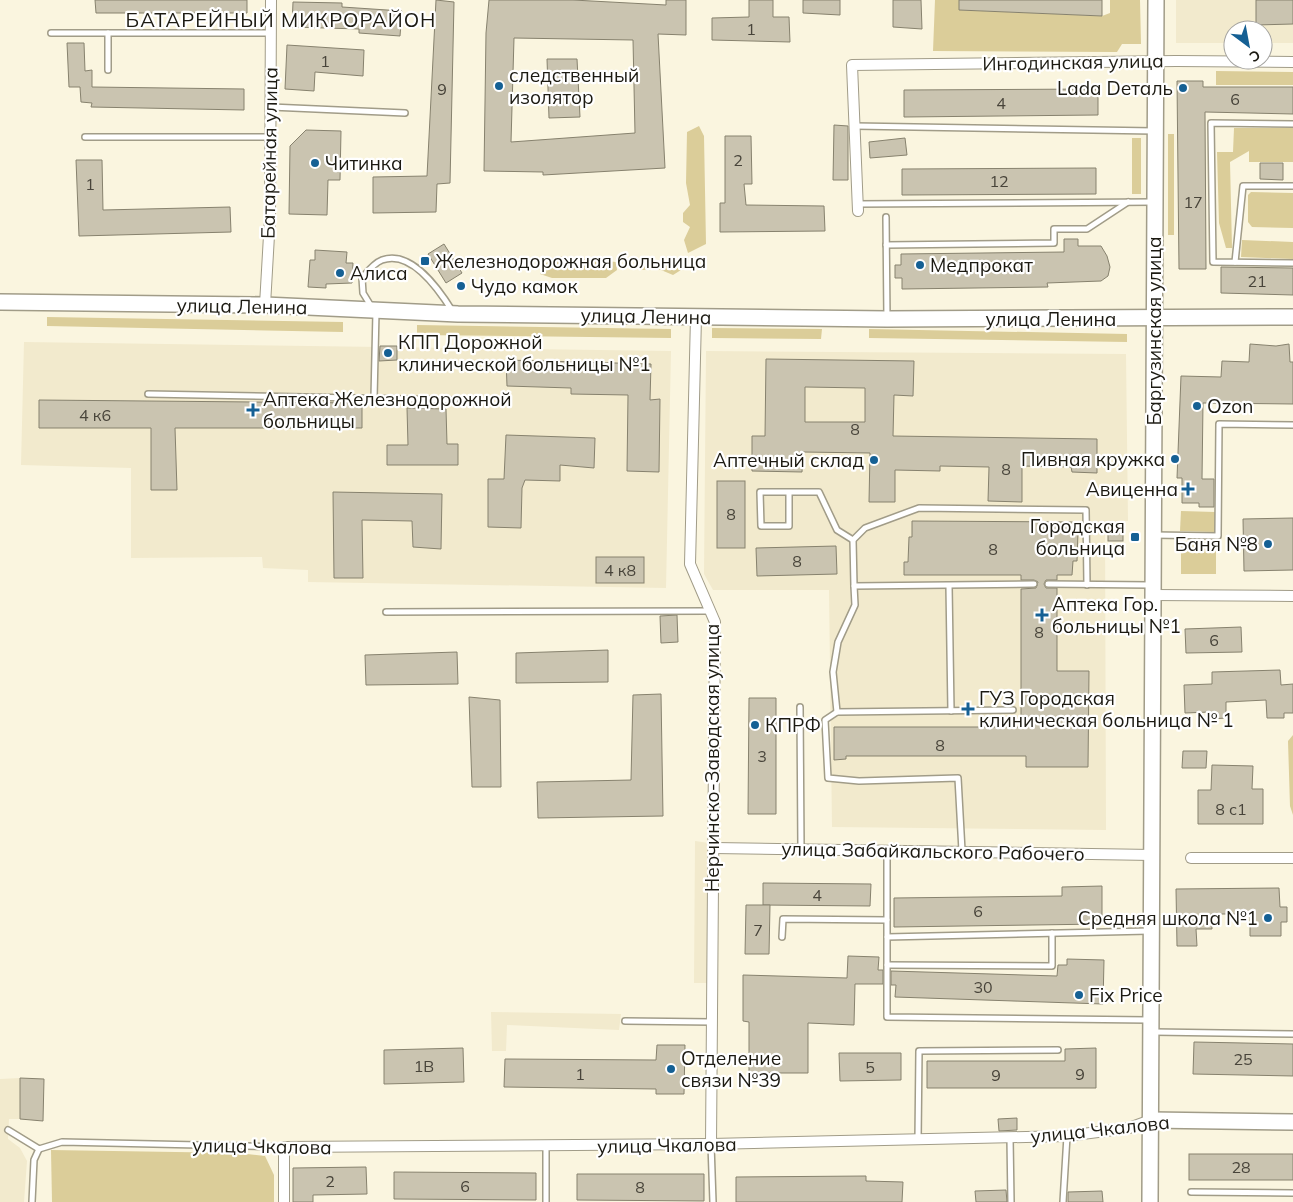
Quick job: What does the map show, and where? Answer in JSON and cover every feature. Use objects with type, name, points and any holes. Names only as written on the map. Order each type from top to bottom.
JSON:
[{"type":"main road","name":"Баргузинская улица","points":[[1150,1202],[1156,0]]},
{"type":"main road","name":"улица Ленина","points":[[0,302],[265,305],[454,314],[696,317],[887,319],[1293,318]]},
{"type":"main road","name":"улица Чкалова","points":[[1151,1120],[1293,1122]]},
{"type":"street","name":"Батарейная улица","points":[[265,305],[270,218],[271,0]]},
{"type":"street","name":"Ингодинская улица","points":[[854,126],[852,65],[1293,62]]},
{"type":"street","points":[[854,126],[857,207]]},
{"type":"street","name":"Нерчинско-Заводская улица","points":[[696,317],[690,564],[714,622],[711,1144]]},
{"type":"street","points":[[1153,590],[1293,596]]},
{"type":"street","name":"улица Забайкальского Рабочего","points":[[714,848],[1152,855]]},
{"type":"street","points":[[1191,858],[1293,858]]},
{"type":"street","name":"улица Чкалова","points":[[284,1147],[918,1141],[1068,1136],[1129,1128],[1151,1120]]},
{"type":"street","points":[[284,1147],[284,1202]]},
{"type":"lane","points":[[51,33],[270,33]]},
{"type":"lane","points":[[108,33],[108,70]]},
{"type":"lane","points":[[270,107],[405,113]]},
{"type":"lane","points":[[1293,124],[1212,123],[1213,262],[1293,263]]},
{"type":"lane","points":[[854,126],[1154,131]]},
{"type":"lane","points":[[85,137],[270,137]]},
{"type":"lane","points":[[1235,262],[1243,186],[1293,186]]},
{"type":"lane","points":[[886,245],[1054,243],[1054,229],[1087,229],[1128,201]]},
{"type":"lane","points":[[857,207],[1154,202]]},
{"type":"lane","points":[[886,217],[887,319]]},
{"type":"lane","points":[[374,398],[376,311],[363,293],[362,278],[382,260],[399,259],[421,270],[454,314]]},
{"type":"lane","points":[[148,394],[455,400]]},
{"type":"lane","points":[[1154,535],[1218,536],[1219,424],[1293,425]]},
{"type":"lane","points":[[789,492],[789,526],[761,526],[760,492],[789,492],[819,492],[837,530],[853,540]]},
{"type":"lane","points":[[837,712],[833,672],[838,642],[855,605],[853,540],[865,528],[919,508],[1086,510],[1087,585]]},
{"type":"lane","points":[[854,586],[1034,584]]},
{"type":"lane","points":[[1048,584],[1153,590]]},
{"type":"lane","points":[[949,586],[951,711]]},
{"type":"lane","points":[[386,612],[710,611]]},
{"type":"lane","points":[[800,707],[801,849]]},
{"type":"lane","points":[[962,851],[958,778],[859,781],[828,778],[825,720],[837,712],[1013,710]]},
{"type":"lane","points":[[888,850],[887,1017],[1151,1026],[1293,1034]]},
{"type":"lane","points":[[782,937],[783,919],[887,920]]},
{"type":"lane","points":[[887,937],[1152,931]]},
{"type":"lane","points":[[887,965],[1052,966],[1052,933]]},
{"type":"lane","points":[[626,1020],[712,1022]]},
{"type":"lane","points":[[918,1141],[919,1051],[1058,1050]]},
{"type":"lane","points":[[8,1130],[39,1149],[34,1160],[32,1202]]},
{"type":"lane","points":[[1063,1202],[1068,1136]]},
{"type":"lane","points":[[1010,1138],[1011,1202]]},
{"type":"lane","name":"улица Чкалова","points":[[39,1149],[62,1142],[284,1147]]},
{"type":"lane","points":[[711,1144],[713,1202]]},
{"type":"lane","points":[[546,1146],[546,1202]]},
{"type":"lane","points":[[1191,1192],[1293,1193]]},
{"type":"shaded area","points":[[935,0],[959,0],[960,10],[1102,16],[1110,13],[1110,0],[1140,0],[1141,44],[1122,44],[1117,52],[933,51]]},
{"type":"shaded area","points":[[1176,0],[1293,0],[1293,43],[1273,43],[1273,20],[1223,20],[1223,43],[1176,43]]},
{"type":"shaded area","points":[[1216,71],[1293,72],[1293,85],[1216,85]]},
{"type":"shaded area","points":[[699,126],[704,136],[706,244],[688,253],[684,240],[690,227],[683,222],[683,213],[690,205],[686,183],[687,132]]},
{"type":"shaded area","points":[[1234,128],[1293,128],[1293,162],[1249,162],[1249,151],[1230,162],[1232,248],[1226,248],[1219,223],[1217,152],[1233,152]]},
{"type":"shaded area","points":[[1168,134],[1174,134],[1174,235],[1168,235]]},
{"type":"shaded area","points":[[1132,138],[1141,138],[1141,194],[1132,194]]},
{"type":"shaded area","points":[[1251,192],[1293,193],[1293,228],[1252,227],[1248,222],[1248,195]]},
{"type":"shaded area","points":[[1242,240],[1293,242],[1293,259],[1241,257]]},
{"type":"shaded area","points":[[556,256],[616,262],[617,270],[606,278],[552,278],[540,274],[545,264]]},
{"type":"shaded area","points":[[638,259],[674,263],[681,270],[673,275],[661,270],[639,270],[635,264]]},
{"type":"shaded area","points":[[47,317],[343,322],[343,332],[47,326]]},
{"type":"shaded area","points":[[417,325],[671,329],[671,338],[417,335]]},
{"type":"shaded area","points":[[712,328],[822,329],[821,339],[712,338]]},
{"type":"shaded area","points":[[869,329],[1127,334],[1127,342],[869,338]]},
{"type":"shaded area","points":[[24,342],[671,351],[666,588],[308,582],[308,570],[263,568],[262,557],[131,558],[131,468],[21,465]]},
{"type":"shaded area","name":"ГУЗ Городская клиническая больница № 1","points":[[706,351],[1126,354],[1128,521],[1105,522],[1106,830],[832,827],[829,590],[713,590],[704,574]]},
{"type":"shaded area","points":[[1181,511],[1215,512],[1215,532],[1180,531]]},
{"type":"shaded area","points":[[1181,542],[1216,542],[1216,574],[1181,574]]},
{"type":"shaded area","points":[[1293,735],[1293,815],[1290,806],[1288,741]]},
{"type":"shaded area","points":[[695,841],[709,843],[707,983],[694,983]]},
{"type":"shaded area","points":[[491,1012],[621,1014],[619,1030],[507,1025],[506,1051],[492,1051]]},
{"type":"shaded area","points":[[20,1078],[20,1119],[9,1119],[8,1139],[20,1148],[27,1161],[24,1202],[0,1202],[0,1079]]},
{"type":"shaded area","points":[[51,1150],[238,1153],[265,1156],[274,1175],[274,1202],[52,1202]]},
{"type":"building","points":[[95,0],[247,0],[247,13],[96,13]]},
{"type":"building","points":[[436,0],[454,2],[450,183],[437,184],[436,212],[373,213],[373,177],[427,176]]},
{"type":"building","name":"следственный изолятор","points":[[489,0],[573,0],[666,5],[666,0],[686,0],[686,35],[658,34],[665,168],[543,175],[543,172],[484,171],[486,33]],"holes":[[[514,38],[633,40],[635,133],[511,142]]]},
{"type":"building","points":[[749,0],[773,0],[773,17],[789,17],[790,42],[712,40],[712,18],[749,17]]},
{"type":"building","points":[[803,0],[840,0],[840,15],[803,13]]},
{"type":"building","points":[[893,0],[921,0],[922,29],[893,27]]},
{"type":"building","points":[[959,0],[1102,0],[1102,16],[959,10]]},
{"type":"building","points":[[1256,0],[1293,0],[1293,24],[1273,25],[1273,20],[1256,20]]},
{"type":"building","points":[[293,2],[342,3],[342,7],[402,11],[400,36],[359,33],[359,29],[292,27]]},
{"type":"building","points":[[67,43],[84,43],[85,71],[92,70],[92,87],[244,89],[244,110],[91,107],[92,103],[81,102],[80,87],[69,87]]},
{"type":"building","points":[[287,45],[364,50],[363,76],[315,72],[314,91],[285,89]]},
{"type":"building","points":[[547,59],[577,59],[580,117],[549,118]]},
{"type":"building","points":[[1177,81],[1203,81],[1203,87],[1293,87],[1293,114],[1205,112],[1206,269],[1179,269]]},
{"type":"building","points":[[1098,89],[1098,115],[904,117],[904,90]]},
{"type":"building","points":[[834,125],[848,126],[848,180],[833,180]]},
{"type":"building","name":"Читинка","points":[[306,130],[341,131],[340,180],[328,180],[327,215],[289,214],[290,146]]},
{"type":"building","points":[[725,136],[751,136],[752,184],[744,184],[746,205],[824,206],[825,231],[720,232],[720,203],[725,203]]},
{"type":"building","points":[[905,138],[907,155],[870,158],[869,142]]},
{"type":"building","points":[[76,160],[102,160],[103,210],[230,207],[231,232],[79,236]]},
{"type":"building","points":[[1260,163],[1283,163],[1283,180],[1260,179]]},
{"type":"building","points":[[1096,168],[1096,194],[902,195],[902,169]]},
{"type":"building","points":[[1064,239],[1078,239],[1078,246],[1101,246],[1107,256],[1110,267],[1108,276],[1101,281],[1047,283],[1048,287],[902,289],[902,278],[895,278],[895,265],[901,265],[901,254],[1064,252]]},
{"type":"building","points":[[444,244],[462,273],[446,283],[428,254]]},
{"type":"building","points":[[315,250],[347,252],[346,263],[353,263],[352,283],[326,284],[326,288],[308,287],[310,260],[315,260]]},
{"type":"building","points":[[1221,267],[1293,268],[1293,295],[1221,293]]},
{"type":"building","points":[[1250,344],[1276,346],[1289,344],[1290,362],[1293,362],[1293,404],[1203,403],[1202,479],[1214,479],[1214,507],[1199,507],[1199,503],[1182,503],[1182,478],[1177,478],[1181,376],[1221,377],[1222,361],[1249,362]]},
{"type":"building","name":"КПП Дорожной клинической больницы №1","points":[[380,346],[397,346],[397,360],[379,361]]},
{"type":"building","points":[[766,359],[914,361],[913,396],[894,395],[893,436],[1097,439],[1097,473],[1072,472],[1071,467],[1022,466],[1022,502],[988,501],[989,467],[940,466],[940,471],[895,470],[895,502],[869,502],[870,453],[803,452],[802,472],[752,471],[752,436],[765,436]],"holes":[[[805,387],[865,388],[865,422],[805,422]]]},
{"type":"building","points":[[506,360],[651,364],[650,400],[660,399],[659,472],[627,471],[628,395],[571,394],[571,388],[507,386]]},
{"type":"building","points":[[39,400],[362,403],[362,428],[175,428],[177,490],[151,490],[151,428],[39,428]]},
{"type":"building","points":[[407,408],[446,409],[447,444],[458,444],[458,465],[387,465],[387,445],[408,445]]},
{"type":"building","points":[[506,435],[595,438],[594,468],[560,465],[560,481],[525,480],[522,488],[521,528],[488,527],[488,479],[504,479]]},
{"type":"building","points":[[717,481],[745,481],[745,548],[717,548]]},
{"type":"building","points":[[333,492],[442,494],[441,549],[413,547],[412,521],[362,520],[363,578],[334,578]]},
{"type":"building","name":"Баня №8","points":[[1293,518],[1293,570],[1244,571],[1243,519]]},
{"type":"building","points":[[912,521],[1074,522],[1074,532],[1078,532],[1077,561],[1073,561],[1072,575],[1057,575],[1057,580],[1046,580],[1044,584],[1046,588],[1057,588],[1057,671],[1089,671],[1088,767],[1026,767],[1026,756],[846,756],[846,759],[834,760],[834,727],[1021,727],[1021,589],[1036,588],[1038,582],[1034,580],[1021,580],[1021,575],[904,575],[904,562],[908,562],[909,537],[912,537]]},
{"type":"building","points":[[1108,523],[1123,523],[1123,541],[1108,541]]},
{"type":"building","points":[[836,546],[837,574],[757,576],[756,548]]},
{"type":"building","points":[[596,557],[644,557],[644,583],[596,583]]},
{"type":"building","points":[[677,615],[678,642],[661,643],[660,616]]},
{"type":"building","points":[[1241,627],[1242,652],[1186,653],[1185,629]]},
{"type":"building","points":[[608,650],[608,682],[516,683],[516,653]]},
{"type":"building","points":[[457,652],[458,684],[366,685],[365,655]]},
{"type":"building","points":[[1280,670],[1281,685],[1293,684],[1293,713],[1284,713],[1284,718],[1267,718],[1266,700],[1226,702],[1226,718],[1211,719],[1210,712],[1185,713],[1184,685],[1212,684],[1212,672]]},
{"type":"building","points":[[661,694],[663,816],[538,818],[537,782],[631,780],[633,695]]},
{"type":"building","points":[[469,697],[500,700],[501,787],[472,787]]},
{"type":"building","points":[[749,698],[776,698],[776,814],[748,814]]},
{"type":"building","points":[[1183,751],[1207,751],[1206,768],[1182,768]]},
{"type":"building","points":[[1212,765],[1253,766],[1252,789],[1263,789],[1263,824],[1198,824],[1198,790],[1211,790]]},
{"type":"building","points":[[763,883],[871,884],[870,906],[763,905]]},
{"type":"building","points":[[1102,886],[1102,924],[894,927],[894,898],[1062,896],[1062,887]]},
{"type":"building","name":"Средняя школа №1","points":[[1279,888],[1280,907],[1287,907],[1287,922],[1281,922],[1281,936],[1250,936],[1250,914],[1211,914],[1212,929],[1196,929],[1197,946],[1177,946],[1176,889]]},
{"type":"building","points":[[746,905],[770,905],[769,954],[745,954]]},
{"type":"building","points":[[848,956],[879,957],[878,970],[883,970],[883,984],[855,984],[854,1025],[808,1023],[808,1073],[749,1073],[749,1022],[743,1021],[743,975],[847,978]]},
{"type":"building","points":[[1067,959],[1104,960],[1103,1004],[895,997],[896,985],[891,985],[891,971],[1057,976],[1058,965],[1067,965]]},
{"type":"building","points":[[1194,1042],[1293,1044],[1293,1076],[1193,1074]]},
{"type":"building","points":[[657,1045],[685,1045],[684,1094],[656,1094],[656,1089],[504,1087],[505,1059],[656,1060]]},
{"type":"building","points":[[463,1048],[464,1082],[384,1084],[384,1050]]},
{"type":"building","points":[[1096,1048],[1096,1088],[927,1088],[927,1061],[1065,1061],[1065,1049]]},
{"type":"building","points":[[839,1053],[901,1053],[901,1080],[840,1081]]},
{"type":"building","points":[[20,1078],[44,1079],[43,1121],[20,1119]]},
{"type":"building","points":[[1017,1118],[1017,1130],[999,1131],[998,1119]]},
{"type":"building","points":[[1189,1154],[1293,1154],[1293,1180],[1189,1180]]},
{"type":"building","points":[[366,1167],[367,1194],[313,1195],[313,1202],[293,1202],[293,1168]]},
{"type":"building","points":[[394,1172],[536,1173],[536,1200],[394,1199]]},
{"type":"building","points":[[577,1174],[704,1174],[704,1201],[577,1200]]},
{"type":"building","points":[[866,1176],[866,1181],[903,1182],[902,1202],[736,1202],[736,1177]]},
{"type":"building","points":[[1006,1190],[1007,1202],[976,1202],[975,1191]]},
{"type":"building","points":[[1102,1191],[1103,1202],[1068,1202],[1068,1192]]},
{"type":"place","name":"следственный изолятор","points":[[499,86]]},
{"type":"place","name":"Lada Dеталь","points":[[1183,88]]},
{"type":"place","name":"Читинка","points":[[315,163]]},
{"type":"place","name":"Железнодорожная больница","points":[[425,261]]},
{"type":"place","name":"Медпрокат","points":[[920,265]]},
{"type":"place","name":"Алиса","points":[[340,273]]},
{"type":"place","name":"Чудо камок","points":[[461,286]]},
{"type":"place","name":"КПП Дорожной клинической больницы №1","points":[[388,353]]},
{"type":"place","name":"Ozon","points":[[1197,406]]},
{"type":"place","name":"Аптека Железнодорожной больницы","points":[[253,410]]},
{"type":"place","name":"Пивная кружка","points":[[1175,459]]},
{"type":"place","name":"Аптечный склад","points":[[874,460]]},
{"type":"place","name":"Авиценна","points":[[1188,489]]},
{"type":"place","name":"Городская больница","points":[[1135,537]]},
{"type":"place","name":"Баня №8","points":[[1268,544]]},
{"type":"place","name":"Аптека Гор. больницы №1","points":[[1042,615]]},
{"type":"place","name":"ГУЗ Городская клиническая больница № 1","points":[[968,709]]},
{"type":"place","name":"КПРФ","points":[[755,725]]},
{"type":"place","name":"Средняя школа №1","points":[[1268,918]]},
{"type":"place","name":"Fix Price","points":[[1079,995]]},
{"type":"place","name":"Отделение связи №39","points":[[671,1069]]},
{"type":"district","name":"БАТАРЕЙНЫЙ МИКРОРАЙОН","points":[[281,19]]}]
